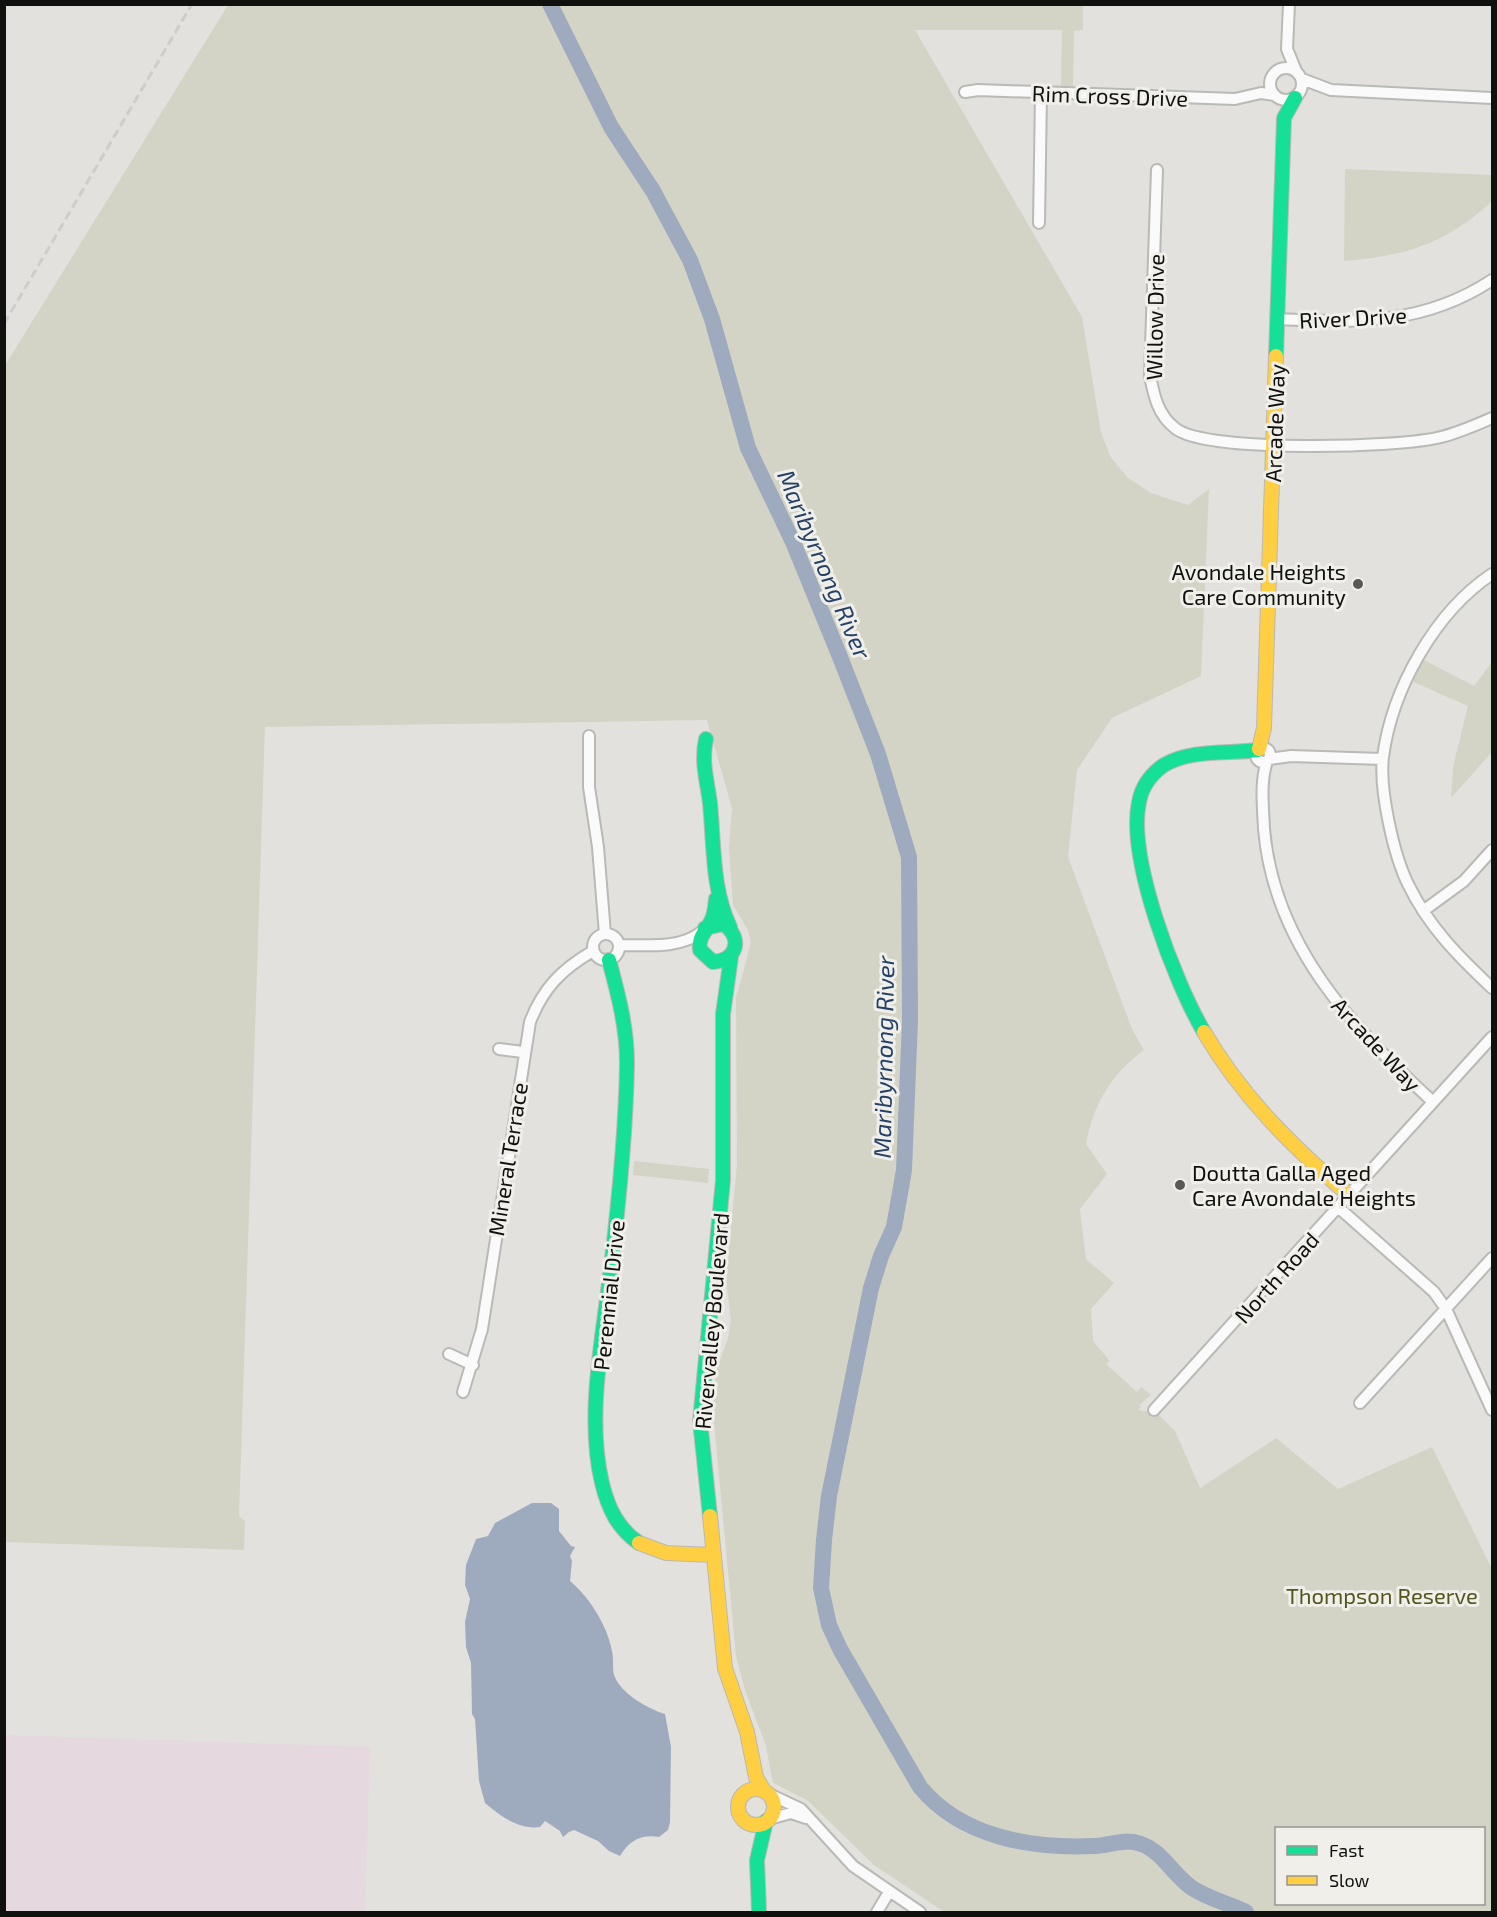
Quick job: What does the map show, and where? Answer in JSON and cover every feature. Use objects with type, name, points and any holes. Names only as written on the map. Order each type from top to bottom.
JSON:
[{"type":"street","points":[[1289,4],[1287,49],[1270,87],[1276,96],[1286,100],[1330,90],[1492,98]]},
{"type":"street","points":[[1287,49],[1299,75],[1297,96]]},
{"type":"street","points":[[1254,94],[1274,74],[1286,68],[1330,90]]},
{"type":"street","name":"Rim Cross Drive","points":[[965,92],[1236,99],[1254,94],[1276,96]]},
{"type":"street","points":[[1039,223],[1041,93]]},
{"type":"street","name":"Arcade Way","points":[[1276,96],[1284,118],[1263,755],[1269,865],[1286,918],[1316,972],[1351,1022],[1432,1101]]},
{"type":"street","name":"Arcade Way","points":[[1284,118],[1297,96]]},
{"type":"street","name":"Willow Drive","points":[[1157,170],[1150,376],[1158,406],[1176,430],[1195,438],[1274,444],[1404,444],[1441,438],[1492,418]]},
{"type":"street","name":"River Drive","points":[[1278,319],[1353,321],[1396,319],[1448,303],[1492,280]]},
{"type":"street","points":[[1492,574],[1459,602],[1437,627],[1420,654],[1401,692],[1382,759],[1389,826],[1408,886],[1446,944],[1492,988]]},
{"type":"street","points":[[589,736],[589,787],[598,847],[605,934]]},
{"type":"street","points":[[658,944],[693,949],[719,962],[731,957],[735,952],[737,938],[722,910],[718,887],[709,796],[702,759],[706,739]]},
{"type":"street","points":[[1349,1195],[1290,1144],[1259,1111],[1229,1071],[1192,1008],[1162,940],[1152,908],[1141,851],[1139,797],[1152,774],[1173,759],[1195,754],[1382,759]]},
{"type":"street","points":[[1423,911],[1464,881],[1492,850]]},
{"type":"street","points":[[705,957],[698,944],[703,930],[714,917],[718,887]]},
{"type":"street","points":[[620,945],[688,940],[717,924],[730,927]]},
{"type":"street","points":[[605,934],[615,937],[620,945],[617,955],[609,960],[600,959],[593,951],[597,938],[605,934]]},
{"type":"street","name":"Mineral Terrace","points":[[463,1392],[482,1329],[524,1052],[539,999],[555,978],[593,951]]},
{"type":"street","name":"Rivervalley Boulevard","points":[[705,957],[715,976],[723,1014]]},
{"type":"street","name":"Rivervalley Boulevard","points":[[731,957],[723,1014],[723,1180],[700,1421],[725,1668],[747,1733],[752,1766],[765,1792]]},
{"type":"street","name":"Perennial Drive","points":[[609,960],[619,994],[627,1056],[622,1163],[598,1387],[599,1443],[603,1483],[613,1515],[640,1544],[653,1551],[676,1557],[713,1555]]},
{"type":"street","name":"North Road","points":[[1154,1410],[1492,1037]]},
{"type":"street","points":[[499,1049],[524,1052]]},
{"type":"street","points":[[1339,1208],[1434,1292],[1446,1309],[1492,1410]]},
{"type":"street","points":[[1360,1403],[1492,1258]]},
{"type":"street","points":[[449,1354],[472,1365]]},
{"type":"street","name":"Rivervalley Boulevard","points":[[740,1799],[752,1766]]},
{"type":"street","points":[[758,1860],[745,1821],[739,1811],[740,1799],[748,1791],[765,1792],[801,1809],[853,1866],[920,1912]]},
{"type":"street","points":[[759,1912],[758,1860],[773,1806],[765,1792]]},
{"type":"street","points":[[745,1821],[755,1825],[791,1813],[809,1820]]},
{"type":"street","points":[[877,1912],[889,1892]]},
{"type":"shaded area","points":[[5,1735],[370,1747],[365,1912],[5,1912]]},
{"type":"green space","name":"Thompson Reserve","points":[[228,5],[1083,5],[1083,30],[1074,31],[1073,86],[1061,86],[1062,30],[915,30],[1082,317],[1101,432],[1110,456],[1127,477],[1151,493],[1188,505],[1209,489],[1201,676],[1112,718],[1077,770],[1068,857],[1132,1029],[1144,1050],[1122,1069],[1105,1091],[1093,1116],[1086,1144],[1107,1174],[1080,1209],[1086,1259],[1114,1283],[1091,1309],[1093,1341],[1110,1361],[1106,1364],[1137,1392],[1141,1387],[1151,1395],[1139,1405],[1141,1407],[1138,1410],[1148,1412],[1153,1417],[1159,1415],[1175,1431],[1200,1488],[1276,1438],[1338,1489],[1432,1447],[1492,1569],[1492,1912],[944,1912],[874,1865],[807,1800],[773,1783],[766,1746],[745,1690],[736,1656],[713,1412],[716,1372],[728,1338],[731,1321],[726,1280],[737,1165],[736,998],[751,943],[748,930],[733,905],[729,847],[732,808],[707,720],[265,727],[239,1516],[245,1521],[244,1550],[5,1542],[4,367]]},
{"type":"green space","points":[[1345,169],[1492,175],[1492,201],[1458,228],[1424,245],[1387,256],[1344,261]]},
{"type":"green space","points":[[1422,659],[1474,686],[1492,662],[1492,752],[1451,798],[1453,767],[1468,706],[1411,681]]},
{"type":"green space","points":[[634,1161],[709,1169],[708,1183],[633,1175]]},
{"type":"water","points":[[532,1503],[551,1503],[559,1509],[559,1531],[571,1546],[575,1547],[570,1556],[572,1561],[570,1581],[591,1604],[602,1622],[610,1641],[613,1672],[617,1682],[635,1699],[665,1714],[671,1747],[668,1830],[659,1837],[636,1840],[627,1846],[620,1856],[609,1851],[598,1841],[574,1830],[563,1837],[560,1831],[545,1821],[540,1827],[532,1827],[510,1821],[485,1803],[479,1781],[475,1719],[472,1714],[471,1663],[466,1647],[465,1622],[470,1599],[465,1585],[466,1565],[476,1539],[488,1536],[495,1523]]},
{"type":"waterway","name":"Maribyrnong River","points":[[550,4],[611,127],[653,191],[690,260],[712,319],[748,448],[793,542],[840,657],[878,754],[909,857],[910,1020],[904,1170],[894,1227],[881,1256],[871,1288],[829,1496],[821,1588],[829,1625],[840,1649],[920,1787],[956,1818],[977,1829],[1023,1842],[1071,1846],[1135,1842],[1155,1852],[1192,1888],[1246,1912]]},
{"type":"railway","points":[[4,324],[192,4]]},
{"type":"traffic: fast","points":[[1276,356],[1284,118],[1295,98]]},
{"type":"traffic: fast","points":[[706,739],[704,763],[715,867],[720,898],[730,927]]},
{"type":"traffic: fast","points":[[1204,1032],[1180,983],[1156,920],[1140,855],[1137,826],[1139,802],[1142,791],[1151,776],[1164,765],[1175,760],[1198,754],[1258,750]]},
{"type":"traffic: fast","points":[[705,928],[724,924],[730,930],[734,936],[735,948],[728,957],[713,962],[700,950],[700,941],[705,930],[708,927],[713,916],[716,899]]},
{"type":"traffic: fast","points":[[710,1516],[700,1421],[723,1180],[723,1014],[731,957]]},
{"type":"traffic: fast","points":[[609,960],[624,1024],[627,1063],[618,1202],[599,1358],[596,1434],[598,1459],[607,1501],[625,1531],[639,1543]]},
{"type":"traffic: fast","points":[[759,1912],[757,1860],[766,1821]]},
{"type":"traffic: slow","points":[[1259,749],[1264,728],[1276,356]]},
{"type":"traffic: slow","points":[[1204,1032],[1235,1078],[1269,1120],[1349,1195]]},
{"type":"traffic: slow","points":[[710,1516],[725,1668],[747,1732],[756,1777],[764,1791]]},
{"type":"traffic: slow","points":[[639,1543],[666,1553],[713,1555]]},
{"type":"traffic: slow","points":[[756,1789],[768,1795],[774,1807],[768,1819],[756,1825],[744,1819],[738,1807],[744,1795],[756,1789]]},
{"type":"place","name":"Avondale Heights Care Community","points":[[1358,584]]},
{"type":"place","name":"Doutta Galla Aged Care Avondale Heights","points":[[1180,1185]]}]
